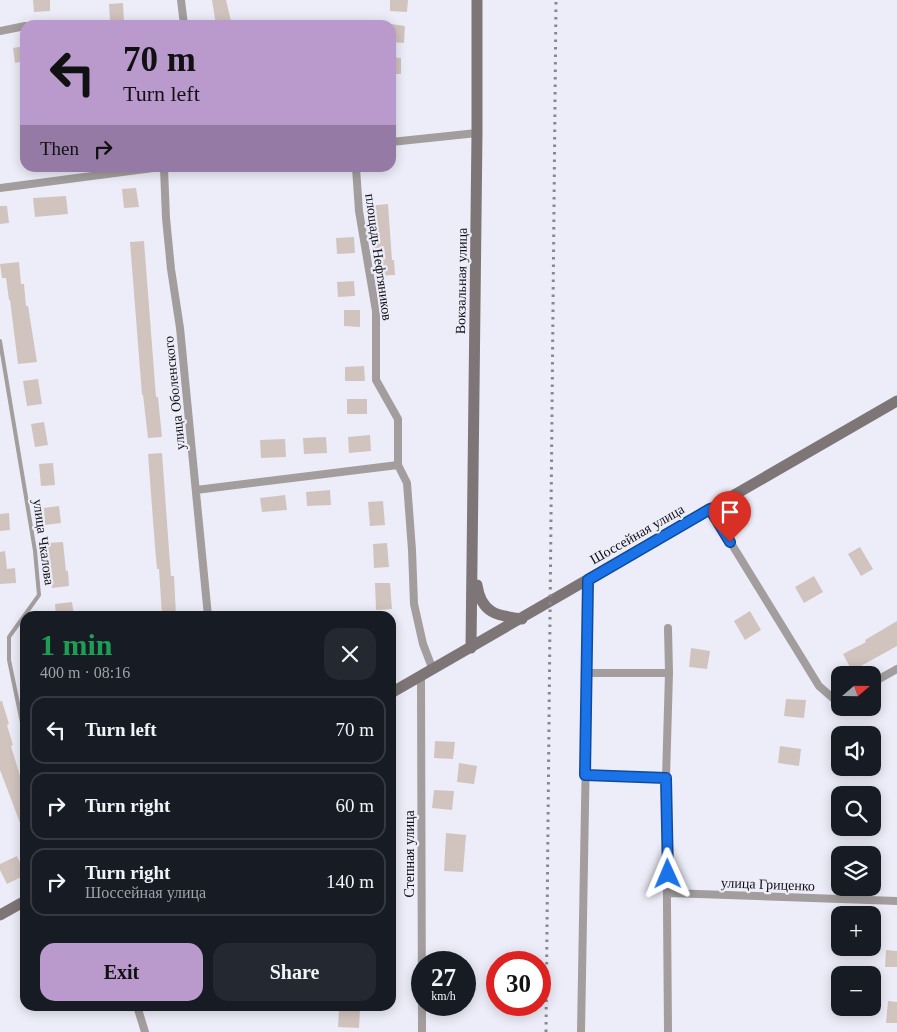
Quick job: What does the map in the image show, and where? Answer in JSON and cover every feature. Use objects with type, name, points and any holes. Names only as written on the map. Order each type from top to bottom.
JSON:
[{"type":"main road","name":"Вокзальная улица","points":[[474,562],[477,0]]},
{"type":"main road","name":"Шоссейная улица","points":[[396,690],[897,402]]},
{"type":"main road","points":[[474,562],[478,594],[484,606],[499,616],[522,618]]},
{"type":"main road","points":[[471,648],[474,562]]},
{"type":"main road","points":[[0,915],[20,904]]},
{"type":"street","points":[[181,0],[183,20]]},
{"type":"street","points":[[0,31],[20,27]]},
{"type":"street","points":[[396,141],[477,133]]},
{"type":"street","points":[[0,188],[122,172]]},
{"type":"street","name":"улица Оболенского","points":[[164,172],[170,269],[180,328],[208,611]]},
{"type":"street","name":"площадь Нефтяников","points":[[356,172],[359,211],[376,311],[376,380],[398,419],[398,465],[407,483],[414,604],[423,644],[433,670]]},
{"type":"street","points":[[196,490],[398,465]]},
{"type":"street","points":[[710,509],[819,686],[831,696]]},
{"type":"street","points":[[581,1032],[588,580]]},
{"type":"street","points":[[668,628],[669,673],[666,778],[668,1032]]},
{"type":"street","points":[[881,678],[897,669]]},
{"type":"street","points":[[587,672],[669,673]]},
{"type":"street","name":"Степная улица","points":[[421,676],[422,1032]]},
{"type":"street","points":[[585,775],[666,778]]},
{"type":"street","name":"улица Гриценко","points":[[668,893],[897,901]]},
{"type":"street","points":[[139,1011],[145,1032]]},
{"type":"lane","name":"улица Чкалова","points":[[0,341],[35,551],[39,595],[28,611]]},
{"type":"lane","name":"улица Чкалова","points":[[20,622],[9,637],[9,660],[20,713]]},
{"type":"building","points":[[33,0],[50,0],[50,11],[34,12]]},
{"type":"building","points":[[212,0],[226,0],[231,20],[215,20]]},
{"type":"building","points":[[390,0],[408,0],[407,12],[390,11]]},
{"type":"building","points":[[123,3],[124,20],[110,20],[109,4]]},
{"type":"building","points":[[396,25],[405,26],[404,43],[396,42]]},
{"type":"building","points":[[20,47],[20,62],[15,63],[13,48]]},
{"type":"building","points":[[396,58],[401,58],[401,74],[396,74]]},
{"type":"building","points":[[136,188],[139,207],[124,208],[122,189]]},
{"type":"building","points":[[66,196],[68,214],[35,217],[33,198]]},
{"type":"building","points":[[388,204],[392,260],[394,260],[395,275],[376,276],[367,206]]},
{"type":"building","points":[[0,206],[7,206],[9,223],[0,224]]},
{"type":"building","points":[[354,237],[355,253],[337,254],[336,238]]},
{"type":"building","points":[[144,241],[156,397],[158,397],[162,437],[148,438],[142,395],[130,242]]},
{"type":"building","points":[[19,262],[21,284],[24,284],[26,306],[28,306],[37,362],[18,364],[10,300],[6,278],[2,278],[0,264]]},
{"type":"building","points":[[354,281],[355,296],[338,297],[337,282]]},
{"type":"building","points":[[344,310],[360,310],[360,327],[344,326]]},
{"type":"building","points":[[364,366],[365,381],[345,381],[345,367]]},
{"type":"building","points":[[38,379],[42,404],[27,406],[23,381]]},
{"type":"building","points":[[347,399],[367,399],[367,414],[347,414]]},
{"type":"building","points":[[44,422],[48,445],[35,447],[31,424]]},
{"type":"building","points":[[370,435],[371,451],[349,453],[348,437]]},
{"type":"building","points":[[326,437],[327,453],[304,454],[303,438]]},
{"type":"building","points":[[285,439],[286,457],[261,458],[260,440]]},
{"type":"building","points":[[162,453],[171,576],[174,576],[176,611],[162,611],[148,454]]},
{"type":"building","points":[[53,463],[55,485],[41,486],[39,464]]},
{"type":"building","points":[[330,490],[331,505],[307,506],[306,492]]},
{"type":"building","points":[[285,495],[287,510],[262,512],[260,498]]},
{"type":"building","points":[[383,501],[385,525],[370,526],[368,502]]},
{"type":"building","points":[[59,506],[61,523],[45,525],[44,508]]},
{"type":"building","points":[[9,513],[10,530],[0,531],[0,514]]},
{"type":"building","points":[[63,542],[69,586],[52,588],[47,543]]},
{"type":"building","points":[[387,543],[389,567],[374,568],[373,544]]},
{"type":"building","points":[[860,547],[873,569],[861,576],[848,554]]},
{"type":"building","points":[[5,551],[7,569],[15,568],[16,583],[0,584],[0,552]]},
{"type":"building","points":[[814,576],[823,592],[804,603],[795,587]]},
{"type":"building","points":[[375,583],[390,583],[392,609],[376,610]]},
{"type":"building","points":[[72,602],[73,611],[56,611],[55,604]]},
{"type":"building","points":[[750,611],[761,630],[745,640],[734,621]]},
{"type":"building","points":[[897,621],[897,646],[861,666],[849,666],[843,654],[866,642],[865,640]]},
{"type":"building","points":[[691,648],[710,651],[707,669],[689,667]]},
{"type":"building","points":[[786,699],[806,700],[804,718],[784,716]]},
{"type":"building","points":[[0,701],[2,701],[9,724],[7,725],[13,745],[11,746],[20,776],[20,823],[0,770]]},
{"type":"building","points":[[435,741],[455,742],[453,759],[434,758]]},
{"type":"building","points":[[780,746],[801,749],[799,766],[778,763]]},
{"type":"building","points":[[459,763],[477,766],[474,784],[457,782]]},
{"type":"building","points":[[434,790],[454,791],[452,810],[432,808]]},
{"type":"building","points":[[446,833],[466,835],[463,872],[444,871]]},
{"type":"building","points":[[17,856],[20,863],[20,878],[7,884],[0,870],[0,864]]},
{"type":"building","points":[[886,950],[897,951],[897,967],[885,967]]},
{"type":"building","points":[[888,1001],[897,1002],[897,1023],[886,1023]]},
{"type":"building","points":[[339,1011],[360,1011],[359,1028],[338,1027]]},
{"type":"railway","points":[[546,1032],[556,0]]},
{"type":"route","points":[[668,874],[666,778],[585,775],[588,580],[710,509],[730,542]]}]
